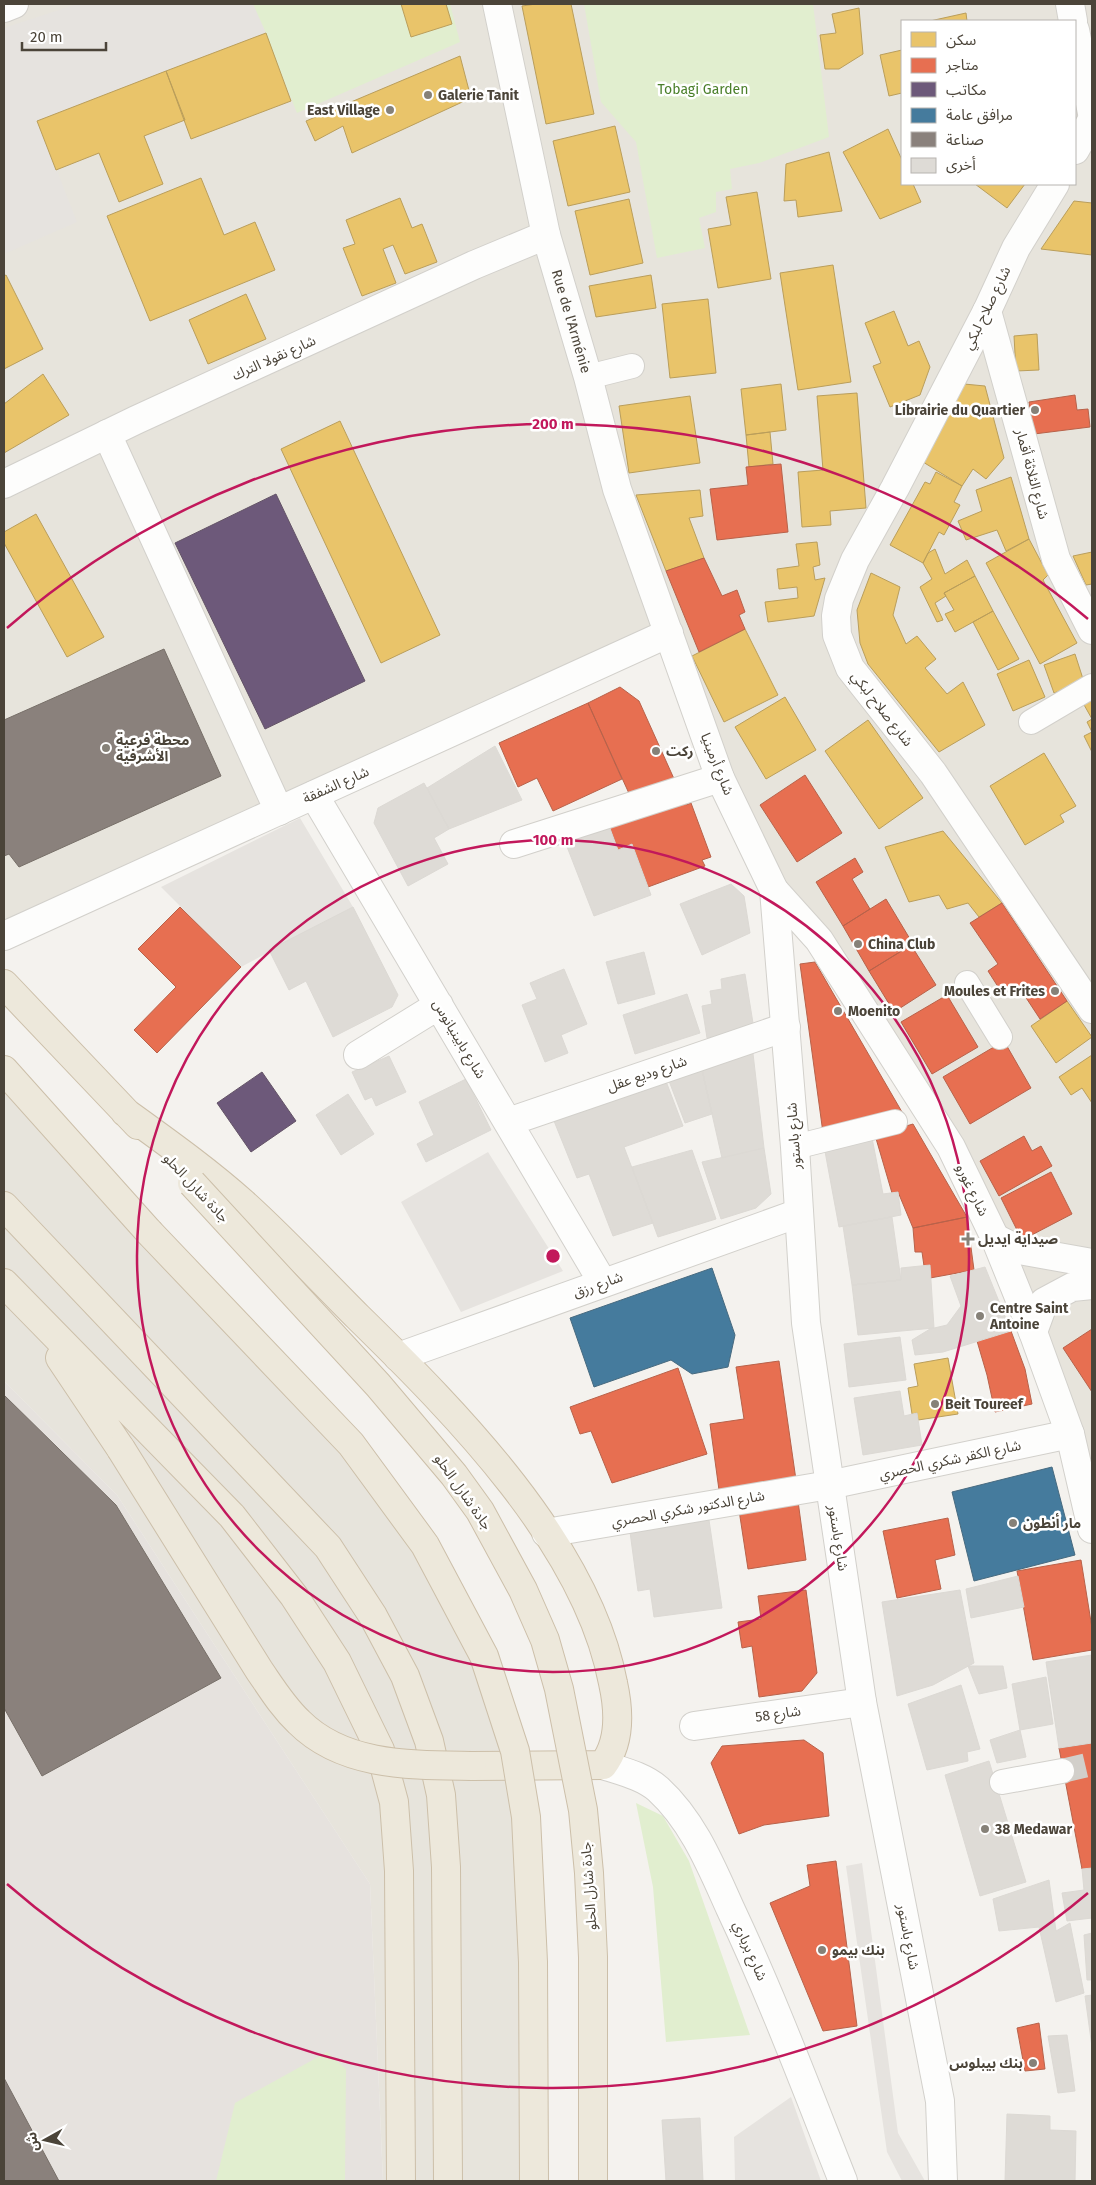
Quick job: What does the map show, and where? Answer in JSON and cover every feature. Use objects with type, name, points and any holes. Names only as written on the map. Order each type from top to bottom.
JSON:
[{"type":"highway","name":"جادة شارل الحلو","points":[[4,984],[192,1183],[378,1385],[454,1475],[480,1512],[523,1590],[545,1640],[559,1689],[583,1810],[589,1873],[593,1957],[592,2181]]},
{"type":"highway","points":[[4,1070],[149,1232],[350,1444],[425,1545],[484,1656],[515,1751],[526,1817],[533,1962],[534,2181]]},
{"type":"highway","points":[[12,1292],[120,1449],[282,1704],[299,1723],[317,1738],[334,1747],[358,1755],[404,1764],[472,1766],[603,1765],[610,1756],[616,1734],[617,1702],[608,1656],[594,1616],[583,1592],[522,1499],[474,1437],[398,1357],[244,1204],[188,1158],[125,1112]]},
{"type":"highway","points":[[4,1206],[328,1547],[373,1616],[405,1676],[429,1741],[441,1794],[446,1867],[448,2181]]},
{"type":"highway","points":[[12,1292],[232,1516],[294,1596],[337,1662],[380,1750],[394,1802],[399,1871],[402,2181]]},
{"type":"street","points":[[4,8],[14,4]]},
{"type":"street","name":"Rue de l'Arménie","points":[[497,4],[546,236],[588,377],[617,490],[669,633]]},
{"type":"street","points":[[1070,4],[1073,20]]},
{"type":"street","points":[[1076,35],[1092,112]]},
{"type":"street","points":[[1076,148],[1092,120]]},
{"type":"street","name":"شارع صلاح لبكي","points":[[1053,185],[1016,248],[987,311],[844,582],[836,616],[837,635],[850,668],[933,773],[1092,1009]]},
{"type":"street","name":"شارع نقولا الترك","points":[[4,484],[106,434],[474,265],[546,236]]},
{"type":"street","name":"شارع الثلاثة أقمار","points":[[987,311],[1056,559],[1092,630]]},
{"type":"street","points":[[588,377],[632,366]]},
{"type":"street","points":[[106,434],[279,810]]},
{"type":"street","name":"شارع أرمينيا","points":[[669,633],[720,778],[774,890]]},
{"type":"street","name":"شارع الشفقة","points":[[4,936],[669,633]]},
{"type":"street","points":[[1031,722],[1092,686]]},
{"type":"street","points":[[514,844],[720,778]]},
{"type":"street","name":"شارع بابينيانوس","points":[[314,795],[603,1283]]},
{"type":"street","name":"شارع غورو","points":[[774,890],[819,940],[951,1147],[995,1238],[1033,1332],[1070,1434],[1092,1529]]},
{"type":"street","name":"شارع باستور","points":[[774,890],[781,953],[806,1323],[862,1702],[940,2101],[943,2181]]},
{"type":"street","points":[[781,953],[786,942],[793,936],[804,935],[819,940]]},
{"type":"street","points":[[967,983],[1000,1037]]},
{"type":"street","points":[[358,1055],[439,1005]]},
{"type":"street","name":"شارع وديع عقل","points":[[508,1122],[786,1027]]},
{"type":"street","points":[[795,1147],[895,1122]]},
{"type":"street","name":"شارع رزق","points":[[398,1357],[799,1212]]},
{"type":"street","points":[[995,1238],[1019,1250],[1092,1264]]},
{"type":"street","points":[[1033,1332],[1044,1302],[1072,1287],[1092,1285]]},
{"type":"street","name":"شارع الکقر شكري الحصري","points":[[829,1485],[1070,1434]]},
{"type":"street","name":"شارع الدكتور شكري الحصري","points":[[546,1533],[829,1485]]},
{"type":"street","name":"شارع 58","points":[[694,1726],[862,1702]]},
{"type":"street","name":"شارع برباري","points":[[603,1765],[643,1779],[656,1787],[680,1812],[698,1842],[760,1972],[843,2181]]},
{"type":"street","points":[[1002,1782],[1062,1771]]},
{"type":"shaded area","points":[[4,4],[1092,4],[1092,1529],[995,1238],[774,890],[669,634],[4,936]]},
{"type":"shaded area","points":[[77,4],[253,4],[266,33],[38,122],[77,222],[4,254],[4,28]]},
{"type":"shaded area","points":[[300,818],[353,907],[241,967],[161,887]]},
{"type":"shaded area","points":[[4,1070],[425,1545],[515,1751],[534,2181],[383,2181],[370,1884],[117,1495],[4,1381]]},
{"type":"shaded area","points":[[488,1152],[563,1271],[461,1312],[401,1202]]},
{"type":"shaded area","points":[[4,1381],[117,1495],[370,1884],[383,2181],[4,2181]]},
{"type":"shaded area","points":[[862,1863],[898,2133],[925,2181],[902,2181],[887,2152],[846,1866]]},
{"type":"shaded area","points":[[791,2097],[821,2181],[735,2181],[734,2137]]},
{"type":"green space","points":[[253,4],[450,4],[460,42],[297,113]]},
{"type":"green space","name":"Tobagi Garden","points":[[584,4],[813,4],[829,137],[759,163],[730,169],[732,189],[716,192],[716,212],[699,218],[705,248],[657,258],[636,142],[601,102]]},
{"type":"green space","points":[[636,1803],[663,1816],[689,1861],[750,2035],[666,2042],[653,1887]]},
{"type":"green space","points":[[327,2052],[346,2069],[345,2181],[216,2181],[235,2103]]},
{"type":"building: سكن","points":[[401,4],[446,4],[452,24],[411,37]]},
{"type":"building: سكن","points":[[571,4],[594,114],[546,124],[522,6]]},
{"type":"building: سكن","points":[[859,8],[863,54],[839,69],[825,69],[820,35],[836,33],[832,14]]},
{"type":"building: سكن","points":[[966,13],[967,20],[934,20]]},
{"type":"building: سكن","points":[[266,33],[291,101],[191,139],[166,71]]},
{"type":"building: سكن","points":[[901,50],[901,93],[889,96],[880,55]]},
{"type":"building: سكن","name":"East Village","points":[[460,56],[471,98],[352,153],[343,126],[315,141],[306,121]]},
{"type":"building: سكن","points":[[166,71],[185,120],[144,136],[163,184],[119,202],[99,153],[56,170],[37,121]]},
{"type":"building: سكن","points":[[615,126],[630,192],[568,206],[553,141]]},
{"type":"building: سكن","points":[[888,129],[901,158],[901,185],[913,185],[921,202],[880,219],[843,152]]},
{"type":"building: سكن","points":[[829,152],[842,211],[798,217],[796,200],[784,201],[786,164]]},
{"type":"building: سكن","points":[[201,178],[224,235],[255,222],[275,270],[150,321],[107,216]]},
{"type":"building: سكن","points":[[976,185],[1024,185],[1007,208]]},
{"type":"building: سكن","points":[[757,192],[771,279],[718,288],[708,229],[731,225],[726,197]]},
{"type":"building: سكن","points":[[400,198],[412,228],[422,224],[437,262],[405,274],[393,245],[383,249],[396,283],[362,296],[343,248],[355,244],[346,220]]},
{"type":"building: سكن","points":[[629,199],[643,263],[590,275],[575,211]]},
{"type":"building: سكن","points":[[1074,201],[1092,203],[1092,255],[1041,249]]},
{"type":"building: سكن","points":[[833,265],[851,382],[798,390],[780,273]]},
{"type":"building: سكن","points":[[6,275],[43,349],[4,369],[4,276]]},
{"type":"building: سكن","points":[[651,275],[656,308],[596,317],[589,286]]},
{"type":"building: سكن","points":[[246,294],[266,339],[208,364],[189,320]]},
{"type":"building: سكن","points":[[708,299],[716,373],[670,378],[662,304]]},
{"type":"building: سكن","points":[[894,311],[908,346],[919,341],[930,367],[920,395],[890,407],[873,366],[881,363],[865,323]]},
{"type":"building: سكن","points":[[1037,334],[1039,370],[1016,371],[1014,336]]},
{"type":"building: سكن","points":[[43,374],[69,415],[4,453],[4,404]]},
{"type":"building: سكن","points":[[781,384],[786,430],[746,435],[741,389]]},
{"type":"building: سكن","points":[[964,384],[985,386],[1004,458],[986,479],[973,469],[962,486],[923,462]]},
{"type":"building: سكن","points":[[857,393],[866,508],[830,511],[831,525],[802,527],[798,472],[823,470],[817,396]]},
{"type":"building: سكن","points":[[690,396],[700,463],[629,473],[619,406]]},
{"type":"building: سكن","points":[[340,421],[440,635],[381,663],[281,449]]},
{"type":"building: سكن","points":[[770,432],[773,464],[749,467],[746,435]]},
{"type":"building: سكن","points":[[936,472],[962,486],[954,502],[960,505],[944,535],[939,532],[923,563],[890,545],[925,482],[930,484]]},
{"type":"building: سكن","points":[[1011,477],[1029,539],[1006,551],[997,530],[966,540],[958,521],[982,511],[976,490]]},
{"type":"building: سكن","points":[[700,490],[703,516],[689,518],[704,558],[666,571],[636,495]]},
{"type":"building: سكن","points":[[36,514],[104,637],[67,657],[4,543],[4,532]]},
{"type":"building: سكن","points":[[1029,539],[1048,575],[1043,580],[1077,643],[1040,664],[986,563]]},
{"type":"building: سكن","points":[[817,542],[820,565],[813,567],[815,580],[825,578],[814,616],[768,622],[765,602],[798,598],[797,587],[779,589],[777,569],[799,566],[796,544]]},
{"type":"building: سكن","points":[[935,549],[945,574],[967,560],[975,576],[944,593],[946,596],[935,603],[943,620],[937,622],[920,587],[932,579],[923,563],[928,553]]},
{"type":"building: سكن","points":[[1092,552],[1092,584],[1086,585],[1073,556]]},
{"type":"building: سكن","points":[[871,573],[900,587],[893,615],[906,644],[917,636],[936,659],[925,668],[947,694],[963,682],[985,725],[939,752],[868,664],[860,643],[857,610]]},
{"type":"building: سكن","points":[[975,576],[993,611],[955,632],[945,614],[954,610],[944,593]]},
{"type":"building: سكن","points":[[993,611],[1019,659],[998,670],[973,622]]},
{"type":"building: سكن","points":[[745,629],[778,695],[724,722],[692,656]]},
{"type":"building: سكن","points":[[1075,654],[1084,682],[1054,693],[1044,665]]},
{"type":"building: سكن","points":[[1029,660],[1045,697],[1013,711],[997,674]]},
{"type":"building: سكن","points":[[785,697],[816,750],[766,779],[735,727]]},
{"type":"building: سكن","points":[[1092,698],[1092,719],[1083,703]]},
{"type":"building: سكن","points":[[1092,719],[1092,732],[1087,722]]},
{"type":"building: سكن","points":[[868,720],[923,798],[879,829],[825,751]]},
{"type":"building: سكن","points":[[1092,732],[1092,752],[1084,736]]},
{"type":"building: سكن","points":[[1044,753],[1076,806],[1060,815],[1064,822],[1025,845],[990,786]]},
{"type":"building: سكن","points":[[943,831],[1002,903],[979,917],[968,903],[947,909],[939,895],[909,902],[885,847]]},
{"type":"building: سكن","points":[[1067,1001],[1092,1037],[1056,1063],[1031,1026]]},
{"type":"building: سكن","points":[[1092,1055],[1092,1103],[1082,1088],[1071,1095],[1059,1077]]},
{"type":"building: سكن","points":[[948,1358],[958,1414],[918,1420],[917,1413],[912,1414],[908,1388],[918,1386],[914,1364]]},
{"type":"building: متاجر","points":[[1075,395],[1077,410],[1088,409],[1090,427],[1034,434],[1029,402]]},
{"type":"building: متاجر","points":[[781,464],[788,532],[717,540],[710,489],[748,485],[746,467]]},
{"type":"building: متاجر","points":[[704,558],[722,596],[737,590],[745,612],[739,615],[745,629],[699,652],[666,571]]},
{"type":"building: متاجر","points":[[620,687],[639,701],[675,781],[632,800],[588,703]]},
{"type":"building: متاجر","points":[[588,703],[622,779],[553,811],[537,778],[518,787],[499,743]]},
{"type":"building: متاجر","points":[[805,775],[842,833],[797,862],[760,805]]},
{"type":"building: متاجر","points":[[682,796],[686,805],[691,803],[711,857],[702,860],[705,866],[648,887],[632,844],[618,850],[608,823]]},
{"type":"building: متاجر","points":[[855,858],[863,872],[852,879],[870,909],[843,926],[816,882]]},
{"type":"building: متاجر","points":[[886,899],[913,944],[869,971],[843,926]]},
{"type":"building: متاجر","points":[[1002,903],[1067,1001],[1040,1019],[1017,984],[1002,993],[988,971],[998,964],[970,923]]},
{"type":"building: متاجر","points":[[180,907],[241,967],[157,1053],[134,1030],[176,987],[138,949]]},
{"type":"building: متاجر","points":[[911,945],[936,985],[894,1012],[869,971]]},
{"type":"building: متاجر","points":[[815,962],[902,1112],[823,1133],[800,964]]},
{"type":"building: متاجر","points":[[947,995],[978,1047],[932,1074],[901,1022]]},
{"type":"building: متاجر","points":[[1004,1041],[1031,1088],[970,1124],[943,1077]]},
{"type":"building: متاجر","points":[[913,1124],[967,1217],[913,1228],[898,1192],[892,1193],[875,1135]]},
{"type":"building: متاجر","points":[[1024,1136],[1032,1151],[1041,1146],[1052,1166],[999,1196],[980,1161]]},
{"type":"building: متاجر","points":[[1051,1172],[1072,1214],[1022,1240],[1001,1198]]},
{"type":"building: متاجر","points":[[967,1217],[974,1270],[930,1278],[930,1265],[924,1266],[922,1252],[915,1252],[913,1228]]},
{"type":"building: متاجر","points":[[1092,1329],[1092,1392],[1063,1348]]},
{"type":"building: متاجر","points":[[1011,1331],[1025,1369],[1032,1404],[995,1412],[977,1341]]},
{"type":"building: متاجر","points":[[779,1361],[796,1480],[719,1490],[710,1424],[744,1419],[736,1367]]},
{"type":"building: متاجر","points":[[678,1368],[707,1454],[612,1483],[591,1431],[580,1434],[570,1407]]},
{"type":"building: متاجر","points":[[798,1501],[806,1560],[748,1569],[739,1510]]},
{"type":"building: متاجر","points":[[948,1518],[955,1555],[935,1560],[941,1589],[897,1598],[883,1531]]},
{"type":"building: متاجر","points":[[1081,1560],[1092,1628],[1092,1650],[1033,1660],[1017,1571]]},
{"type":"building: متاجر","points":[[806,1590],[817,1673],[802,1691],[759,1697],[752,1646],[742,1648],[738,1622],[761,1619],[758,1596]]},
{"type":"building: متاجر","points":[[804,1740],[823,1753],[829,1816],[764,1825],[739,1834],[711,1763],[722,1746]]},
{"type":"building: متاجر","points":[[1092,1743],[1092,1868],[1082,1869],[1059,1748]]},
{"type":"building: متاجر","points":[[836,1861],[857,2026],[823,2031],[770,1903],[810,1886],[807,1865]]},
{"type":"building: متاجر","points":[[1039,2023],[1045,2069],[1025,2071],[1017,2028]]},
{"type":"building: مكاتب","points":[[276,494],[365,681],[265,729],[175,543]]},
{"type":"building: مكاتب","points":[[262,1072],[296,1121],[251,1152],[217,1103]]},
{"type":"building: مرافق عامة","points":[[712,1268],[735,1335],[728,1367],[692,1374],[671,1360],[594,1387],[570,1318]]},
{"type":"building: مرافق عامة","name":"مار أنطون","points":[[1052,1467],[1075,1555],[974,1581],[952,1492]]},
{"type":"building: صناعة","name":"محطة فرعية الأشرفية","points":[[164,649],[221,776],[19,867],[9,854],[4,856],[4,720]]},
{"type":"building: صناعة","points":[[4,1395],[116,1505],[221,1678],[42,1776],[4,1708]]},
{"type":"building: صناعة","points":[[4,2078],[59,2181],[4,2181]]},
{"type":"building: أخرى","points":[[495,746],[522,800],[449,829],[427,788]]},
{"type":"building: أخرى","points":[[424,783],[449,829],[434,838],[448,864],[408,886],[374,823],[378,808]]},
{"type":"building: أخرى","points":[[608,823],[618,850],[632,844],[651,895],[594,916],[564,839]]},
{"type":"building: أخرى","points":[[731,884],[744,896],[750,933],[702,955],[680,904]]},
{"type":"building: أخرى","points":[[353,907],[398,995],[392,1007],[333,1037],[306,981],[289,990],[269,950]]},
{"type":"building: أخرى","points":[[644,952],[655,994],[618,1004],[606,962]]},
{"type":"building: أخرى","points":[[564,969],[587,1024],[561,1035],[568,1053],[545,1062],[522,1005],[537,999],[530,983]]},
{"type":"building: أخرى","points":[[745,974],[753,1023],[747,1031],[707,1038],[702,1006],[712,1004],[710,991],[722,989],[721,979]]},
{"type":"building: أخرى","points":[[687,994],[700,1033],[635,1054],[623,1015]]},
{"type":"building: أخرى","points":[[752,1045],[764,1148],[722,1158],[700,1061]]},
{"type":"building: أخرى","points":[[389,1056],[406,1092],[376,1106],[372,1097],[365,1100],[352,1072]]},
{"type":"building: أخرى","points":[[700,1061],[712,1114],[685,1123],[666,1073]]},
{"type":"building: أخرى","points":[[664,1076],[683,1126],[624,1147],[653,1223],[613,1236],[589,1174],[577,1178],[552,1116]]},
{"type":"building: أخرى","points":[[466,1079],[491,1130],[426,1162],[417,1144],[434,1135],[419,1102]]},
{"type":"building: أخرى","points":[[348,1094],[374,1134],[341,1155],[316,1115]]},
{"type":"building: أخرى","points":[[872,1138],[883,1194],[898,1192],[901,1215],[839,1227],[824,1146]]},
{"type":"building: أخرى","points":[[764,1148],[771,1194],[756,1208],[721,1219],[702,1162]]},
{"type":"building: أخرى","points":[[692,1150],[716,1219],[658,1237],[632,1167]]},
{"type":"building: أخرى","points":[[892,1217],[901,1280],[852,1285],[843,1226]]},
{"type":"building: أخرى","points":[[930,1265],[934,1328],[858,1335],[852,1285],[901,1280],[901,1268]]},
{"type":"building: أخرى","name":"Centre Saint Antoine","points":[[985,1267],[1011,1331],[943,1352],[915,1355],[912,1340],[930,1329],[947,1325],[961,1306],[950,1276]]},
{"type":"building: أخرى","points":[[900,1337],[906,1380],[849,1387],[844,1344]]},
{"type":"building: أخرى","points":[[900,1391],[904,1416],[917,1413],[922,1445],[863,1455],[854,1398]]},
{"type":"building: أخرى","points":[[709,1520],[722,1608],[654,1617],[650,1589],[638,1591],[630,1532]]},
{"type":"building: أخرى","points":[[1018,1576],[1024,1607],[971,1618],[966,1589]]},
{"type":"building: أخرى","points":[[960,1590],[974,1663],[933,1685],[897,1696],[882,1602]]},
{"type":"building: أخرى","points":[[1092,1655],[1092,1743],[1059,1748],[1046,1662]]},
{"type":"building: أخرى","points":[[968,1666],[1003,1666],[1007,1688],[979,1694]]},
{"type":"building: أخرى","points":[[1046,1677],[1053,1724],[1020,1730],[1012,1684]]},
{"type":"building: أخرى","points":[[961,1685],[980,1749],[967,1752],[968,1761],[927,1770],[908,1704]]},
{"type":"building: أخرى","points":[[1020,1730],[1026,1757],[997,1763],[990,1740]]},
{"type":"building: أخرى","name":"38 Medawar","points":[[989,1761],[1026,1882],[980,1896],[945,1775]]},
{"type":"building: أخرى","points":[[1092,1868],[1092,1918],[1067,1921],[1062,1893],[1084,1890],[1082,1869]]},
{"type":"building: أخرى","points":[[1049,1880],[1056,1931],[1070,1923],[1084,1993],[1056,2002],[1039,1927],[999,1931],[993,1899]]},
{"type":"building: أخرى","points":[[1092,1933],[1092,1980],[1087,1980],[1084,1935]]},
{"type":"building: أخرى","points":[[1092,1995],[1092,2047],[1085,1996]]},
{"type":"building: أخرى","points":[[1067,2035],[1075,2091],[1058,2093],[1048,2036]]},
{"type":"building: أخرى","points":[[1007,2114],[1050,2116],[1050,2130],[1076,2131],[1075,2181],[1005,2181]]},
{"type":"building: أخرى","points":[[700,2118],[703,2181],[666,2181],[662,2120]]},
{"type":"tunnel","points":[[1062,1771],[1092,1764]]},
{"type":"place","name":"Galerie Tanit","points":[[428,95]]},
{"type":"place","name":"East Village","points":[[390,110]]},
{"type":"place","name":"Librairie du Quartier","points":[[1035,410]]},
{"type":"place","name":"محطة فرعية الأشرفية","points":[[106,748]]},
{"type":"place","name":"ركت","points":[[656,751]]},
{"type":"place","name":"China Club","points":[[858,944]]},
{"type":"place","name":"Moules et Frites","points":[[1055,991]]},
{"type":"place","name":"Moenito","points":[[838,1011]]},
{"type":"place","name":"صيداية ايديل","points":[[968,1239]]},
{"type":"place","name":"Centre Saint Antoine","points":[[980,1316]]},
{"type":"place","name":"Beit Toureef","points":[[935,1404]]},
{"type":"place","name":"مار أنطون","points":[[1013,1523]]},
{"type":"place","name":"38 Medawar","points":[[985,1829]]},
{"type":"place","name":"بنك بيمو","points":[[822,1950]]},
{"type":"place","name":"بنك بيبلوس","points":[[1033,2063]]}]
